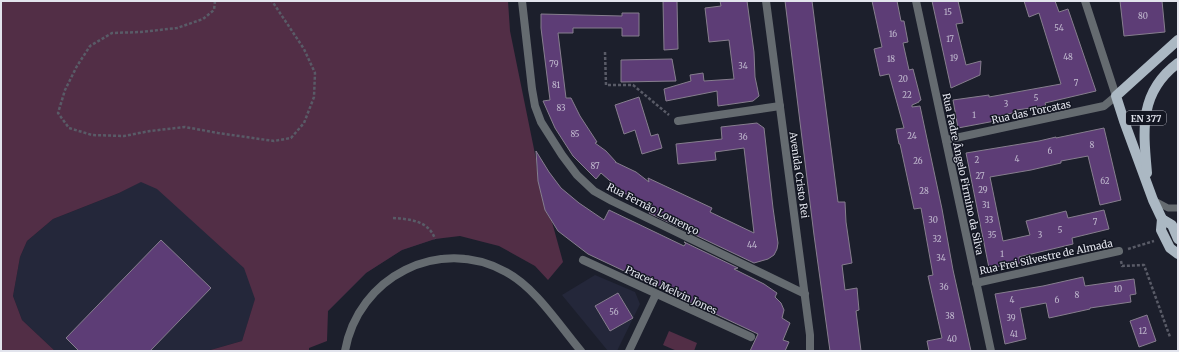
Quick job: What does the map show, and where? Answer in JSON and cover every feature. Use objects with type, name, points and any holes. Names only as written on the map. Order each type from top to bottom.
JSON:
[{"type":"main road","points":[[1116,96],[1178,40]]},
{"type":"main road","name":"EN 377","points":[[1148,185],[1144,143],[1147,107],[1153,92],[1163,77],[1178,63]]},
{"type":"main road","name":"EN 377","points":[[1116,96],[1124,122],[1162,218],[1161,230],[1165,238]]},
{"type":"main road","name":"EN 377","points":[[1162,218],[1172,225],[1178,239]]},
{"type":"main road","points":[[1165,238],[1170,248],[1178,253]]},
{"type":"street","name":"Rua Fernão Lourenço","points":[[522,1],[535,106],[541,122],[577,175],[594,190],[612,201],[805,294]]},
{"type":"street","name":"Avenida Cristo Rei","points":[[766,1],[805,294],[810,335],[810,351]]},
{"type":"street","name":"Rua Padre Ângelo Firmino da Silva","points":[[916,1],[991,351]]},
{"type":"street","points":[[1085,1],[1116,96]]},
{"type":"street","name":"Rua das Torcatas","points":[[946,140],[1104,106],[1116,96]]},
{"type":"street","points":[[678,121],[780,106]]},
{"type":"street","name":"Rua Frei Silvestre de Almada","points":[[976,283],[1120,252]]},
{"type":"street","points":[[345,351],[351,328],[357,315],[384,283],[409,268],[422,263],[436,260],[465,259],[500,269],[518,280],[539,300],[580,351]]},
{"type":"street","name":"Praceta Melvin Jones","points":[[583,260],[751,337]]},
{"type":"street","points":[[629,351],[656,294]]},
{"type":"lane","points":[[1154,200],[1168,208],[1178,208]]},
{"type":"path","points":[[215,1],[214,10],[203,19],[177,28],[141,32],[112,33],[90,46],[77,66],[65,90],[58,113],[69,128],[92,135],[124,136],[185,127],[218,134],[274,142],[291,138],[304,123],[314,97],[315,73],[304,49],[272,1]]},
{"type":"path","points":[[605,52],[606,85],[633,85],[666,113],[678,121]]},
{"type":"path","points":[[393,218],[409,219],[423,224],[433,232],[435,239]]},
{"type":"path","points":[[1165,238],[1120,252],[1122,266],[1144,266],[1170,337]]},
{"type":"shaded area","points":[[1,1],[508,1],[510,31],[536,159],[538,181],[545,210],[552,222],[563,262],[548,280],[535,266],[499,246],[460,236],[435,239],[402,250],[366,273],[328,311],[327,341],[309,348],[309,351],[207,351],[242,341],[255,299],[244,268],[157,189],[141,182],[119,193],[53,219],[27,241],[20,257],[13,296],[22,320],[55,351],[1,351]]},
{"type":"shaded area","points":[[193,154],[441,239],[435,239],[402,250],[366,273],[328,311],[255,300],[242,341],[207,351],[55,351],[22,320],[13,296],[20,257],[27,241],[53,219],[119,193]]},
{"type":"shaded area","points":[[595,275],[635,292],[640,304],[617,351],[608,351],[562,295]]},
{"type":"shaded area","points":[[669,331],[697,343],[694,351],[677,351],[663,345]]},
{"type":"building","points":[[663,1],[677,1],[678,49],[664,50]]},
{"type":"building","points":[[720,1],[747,1],[754,52],[755,77],[759,96],[753,101],[718,106],[717,91],[666,101],[664,89],[691,81],[690,75],[703,73],[704,81],[734,79],[729,40],[709,42],[705,8],[721,6]]},
{"type":"building","points":[[785,1],[812,1],[838,202],[845,202],[846,222],[852,263],[842,265],[845,290],[857,288],[859,310],[856,311],[861,351],[830,351]]},
{"type":"building","points":[[872,1],[897,1],[901,21],[904,21],[908,42],[903,43],[909,70],[913,69],[921,100],[912,105],[912,107],[920,106],[971,351],[929,351],[927,341],[942,338],[928,276],[933,275],[921,208],[914,209],[896,129],[904,128],[889,74],[880,76],[874,49],[882,47]]},
{"type":"building","points":[[932,1],[958,1],[963,23],[956,24],[966,65],[981,61],[980,75],[951,88]]},
{"type":"building","points":[[1024,1],[1055,1],[1059,12],[1068,9],[1096,91],[1045,103],[1046,106],[1016,110],[1017,112],[994,117],[995,121],[958,128],[953,100],[989,95],[989,97],[1061,84],[1039,13],[1029,17]]},
{"type":"building","points":[[1120,1],[1162,1],[1165,32],[1124,36]]},
{"type":"building","points":[[622,13],[639,13],[639,36],[622,36],[622,28],[573,28],[573,33],[558,33],[566,98],[571,98],[580,116],[597,142],[595,143],[606,151],[615,162],[636,172],[649,182],[648,178],[712,208],[710,212],[754,233],[744,148],[715,152],[716,160],[678,164],[676,144],[722,139],[721,127],[757,123],[764,128],[778,243],[774,255],[768,259],[754,263],[649,213],[652,207],[624,193],[601,173],[596,179],[573,156],[555,128],[543,101],[550,100],[541,28],[541,14],[622,16]]},
{"type":"building","points":[[672,59],[676,81],[621,82],[621,60]]},
{"type":"building","points":[[639,97],[651,136],[658,134],[662,148],[642,154],[635,130],[624,134],[615,105]]},
{"type":"building","points":[[1104,128],[1121,200],[1100,205],[1088,156],[1061,161],[1061,163],[1031,170],[990,177],[1003,241],[1030,235],[1026,221],[1066,211],[1068,218],[1104,210],[1109,229],[1072,238],[1073,244],[1019,257],[1020,263],[989,268],[966,153],[1056,138]]},
{"type":"building","points":[[536,151],[561,188],[579,203],[604,220],[609,210],[684,246],[686,243],[684,242],[738,268],[734,269],[764,284],[777,293],[775,297],[781,303],[784,310],[782,318],[790,323],[783,340],[789,342],[785,351],[750,351],[758,334],[588,254],[558,231],[545,210],[538,181]]},
{"type":"building","points":[[161,240],[211,288],[150,351],[79,351],[66,338]]},
{"type":"building","points":[[1083,277],[1085,286],[1134,279],[1136,294],[1130,295],[1131,302],[1090,308],[1049,318],[1046,303],[1020,308],[1026,339],[1005,344],[995,294],[1043,286]]},
{"type":"building","points":[[618,293],[633,318],[610,331],[595,306]]},
{"type":"building","points":[[1147,315],[1156,341],[1139,347],[1130,321]]}]
